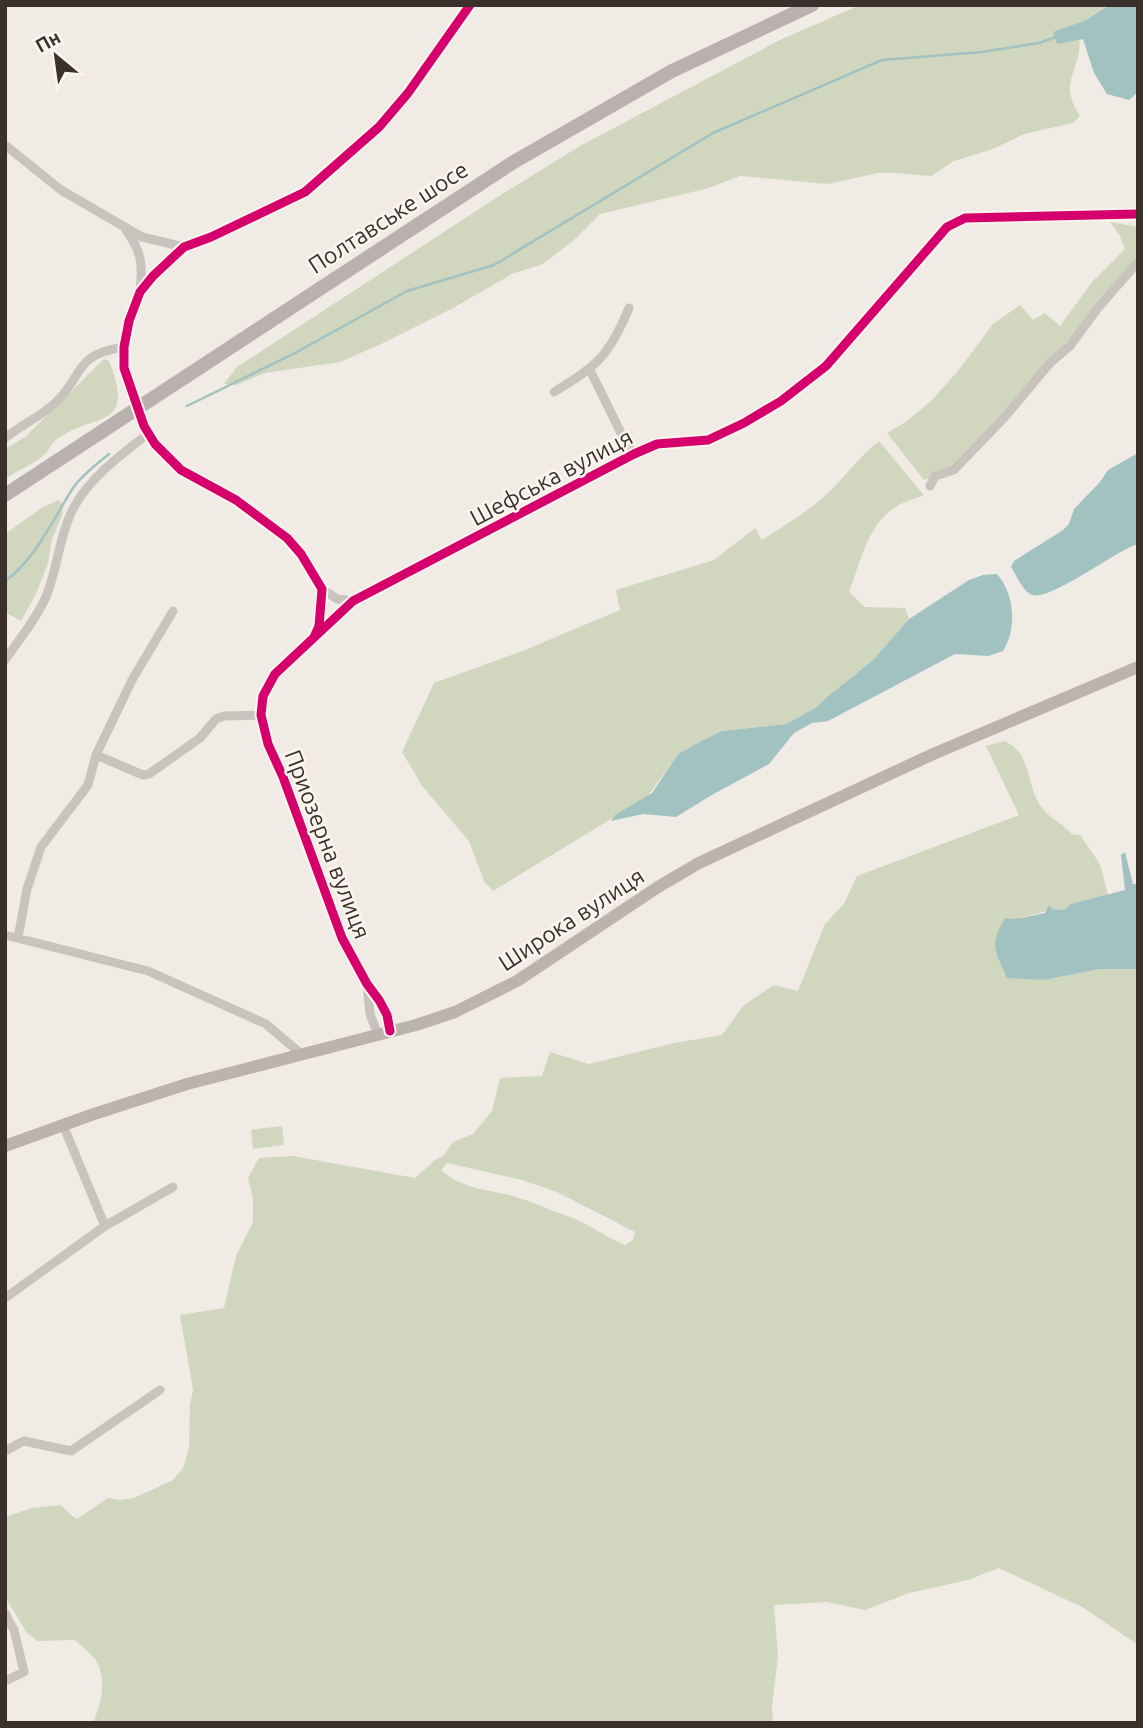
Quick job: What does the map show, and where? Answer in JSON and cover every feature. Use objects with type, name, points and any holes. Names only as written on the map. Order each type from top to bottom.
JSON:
[{"type":"main road","name":"Полтавське шосе","points":[[5,495],[512,163],[672,71],[812,5]]},
{"type":"main road","name":"Широка вулиця","points":[[5,1146],[187,1084],[455,1012],[517,981],[658,887],[699,863],[931,755],[1138,667]]},
{"type":"street","points":[[140,292],[184,247],[305,192],[321,179],[379,127],[408,93],[470,5]]},
{"type":"street","points":[[5,145],[61,190],[122,226],[142,237],[184,247]]},
{"type":"street","name":"Шефська вулиця","points":[[261,715],[263,696],[275,674],[353,601],[634,454],[657,444],[708,440],[781,401],[826,366],[938,237],[955,222],[965,218],[1138,214]]},
{"type":"street","points":[[122,226],[137,245],[143,267],[140,292],[129,321],[124,347],[124,368],[138,409],[155,444],[181,470],[236,499],[287,538],[301,554],[322,589],[337,599],[353,601]]},
{"type":"street","points":[[930,486],[935,476],[954,470],[1004,418],[1050,363],[1070,346],[1097,309],[1138,262]]},
{"type":"street","points":[[554,392],[590,370],[615,342],[629,308]]},
{"type":"street","points":[[5,438],[57,401],[80,368],[93,355],[124,347]]},
{"type":"street","points":[[590,370],[634,454]]},
{"type":"street","points":[[5,660],[45,601],[65,528],[74,508],[118,458],[149,433]]},
{"type":"street","points":[[314,637],[319,626],[322,589]]},
{"type":"street","points":[[18,938],[27,889],[41,847],[88,785],[96,755],[132,680],[173,611]]},
{"type":"street","points":[[96,755],[143,775],[149,774],[200,738],[216,719],[224,716],[261,715]]},
{"type":"street","name":"Приозерна вулиця","points":[[261,715],[268,744],[283,777],[342,938],[367,984]]},
{"type":"street","points":[[5,935],[148,971],[266,1024],[300,1054]]},
{"type":"street","points":[[367,984],[387,1015],[384,1033]]},
{"type":"street","points":[[367,984],[369,1007],[384,1033]]},
{"type":"street","points":[[64,1125],[105,1226]]},
{"type":"street","points":[[5,1298],[105,1226],[173,1187]]},
{"type":"street","points":[[5,1451],[24,1441],[71,1451],[160,1390]]},
{"type":"street","points":[[5,1613],[15,1630],[24,1672],[5,1681]]},
{"type":"green space","points":[[860,5],[1108,5],[1081,23],[1079,53],[1070,86],[1072,99],[1080,116],[1073,123],[1024,134],[993,149],[954,161],[931,176],[878,173],[828,184],[740,176],[709,188],[600,214],[574,240],[543,264],[512,274],[453,308],[381,344],[340,362],[265,373],[236,385],[224,384],[237,367],[580,146],[782,39]]},
{"type":"green space","points":[[1110,222],[1138,227],[1138,256],[1003,416],[952,470],[924,480],[887,433],[906,422],[932,400],[958,371],[993,324],[1020,305],[1033,320],[1045,313],[1060,326],[1092,282],[1125,249]]},
{"type":"green space","points":[[104,359],[109,361],[116,383],[118,399],[114,409],[107,416],[57,439],[43,456],[5,479],[5,449],[25,437]]},
{"type":"green space","points":[[879,441],[924,495],[897,506],[879,523],[866,544],[849,592],[865,607],[905,608],[909,619],[872,661],[817,707],[786,724],[722,731],[678,754],[647,797],[493,891],[484,881],[469,841],[423,787],[402,752],[434,683],[525,650],[620,610],[616,590],[714,560],[755,528],[762,540],[820,500]]},
{"type":"green space","points":[[59,500],[63,506],[62,516],[52,539],[48,563],[36,594],[21,621],[5,612],[5,534],[43,507]]},
{"type":"green space","points":[[1004,741],[1020,753],[1037,800],[1046,813],[1072,834],[1080,835],[1100,864],[1108,895],[1071,904],[1064,910],[1047,911],[1015,920],[1044,980],[1100,969],[1138,969],[1138,1645],[1084,1608],[999,1568],[968,1580],[909,1593],[865,1610],[827,1602],[774,1605],[778,1656],[772,1706],[773,1723],[93,1723],[101,1699],[102,1683],[95,1659],[75,1640],[38,1641],[27,1633],[5,1597],[5,1517],[32,1508],[61,1505],[77,1519],[108,1498],[134,1498],[173,1480],[183,1468],[189,1448],[193,1390],[180,1315],[224,1308],[236,1256],[253,1222],[253,1199],[248,1178],[259,1158],[293,1156],[415,1178],[443,1156],[453,1142],[473,1134],[492,1111],[500,1078],[542,1076],[550,1052],[589,1064],[674,1043],[722,1035],[744,1005],[774,985],[798,991],[825,924],[844,904],[857,876],[1019,815],[986,746]],"holes":[[[447,1163],[522,1180],[557,1192],[635,1232],[633,1240],[625,1245],[570,1217],[522,1199],[458,1182],[441,1170]]]},
{"type":"green space","points":[[282,1126],[284,1145],[253,1149],[251,1130]]},
{"type":"water","points":[[1109,5],[1138,5],[1138,92],[1129,100],[1107,94],[1094,73],[1083,39],[1057,44],[1053,32],[1084,21]]},
{"type":"water","points":[[1138,453],[1138,544],[1051,592],[1038,595],[1027,592],[1011,567],[1014,561],[1063,530],[1069,524],[1074,509],[1108,470]]},
{"type":"water","points":[[997,574],[1007,591],[1012,612],[1008,642],[1003,651],[988,656],[955,654],[828,721],[812,723],[794,733],[769,764],[676,817],[643,814],[611,821],[615,815],[652,793],[678,754],[722,731],[786,724],[817,707],[872,661],[909,619],[969,580]]},
{"type":"water","points":[[1125,852],[1133,884],[1138,884],[1138,969],[1100,969],[1044,980],[1007,978],[999,961],[995,942],[1005,918],[1045,913],[1049,905],[1052,909],[1064,910],[1071,904],[1125,890],[1121,855]]},
{"type":"waterway","points":[[187,406],[295,353],[407,291],[494,265],[713,133],[882,60],[982,52],[1039,43],[1056,37]]},
{"type":"waterway","points":[[5,581],[35,550],[77,483],[109,454]]},
{"type":"cycle path","points":[[314,637],[319,626],[322,589],[301,554],[287,538],[236,500],[181,470],[155,444],[144,426],[124,368],[124,347],[129,321],[140,292],[184,247],[305,192],[379,127],[408,93],[470,5]]},
{"type":"cycle path","points":[[390,1031],[387,1015],[342,938],[283,777],[268,744],[261,715],[263,696],[275,674],[353,601],[634,454],[657,444],[708,440],[781,401],[826,366],[947,227],[965,218],[1138,214]]}]
